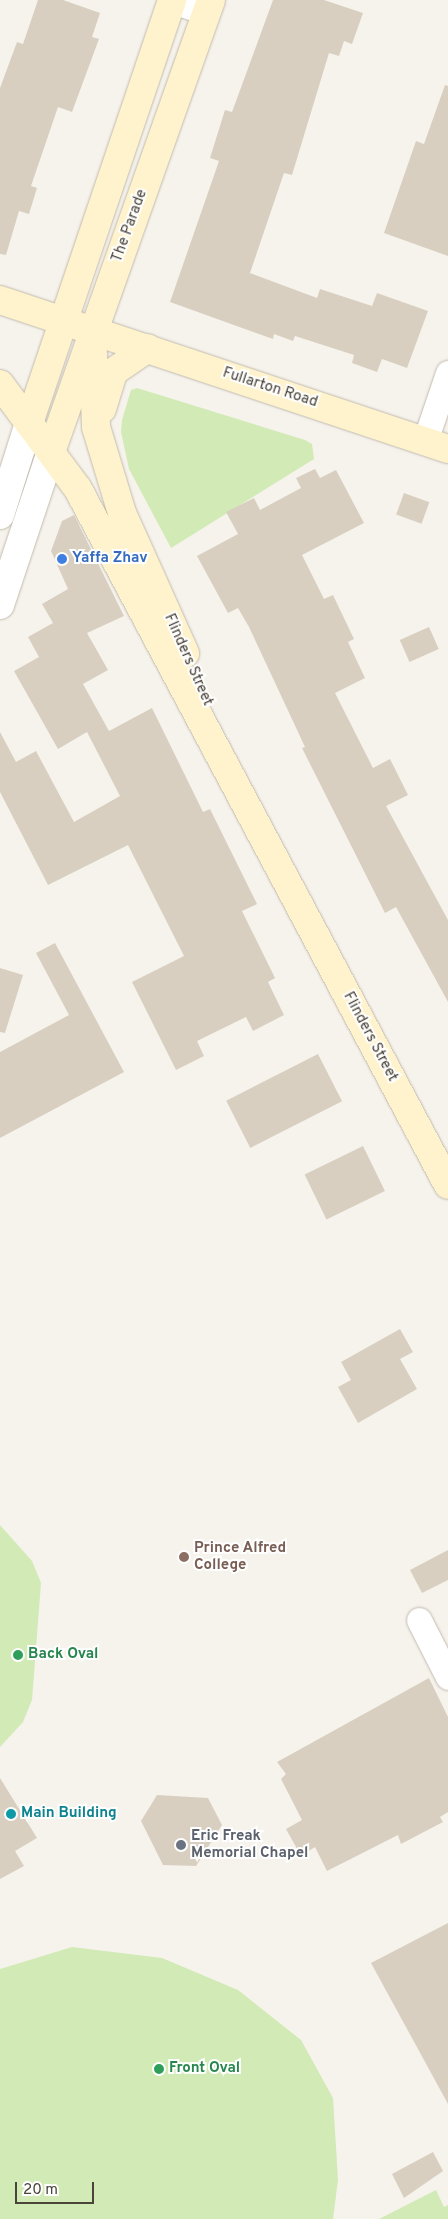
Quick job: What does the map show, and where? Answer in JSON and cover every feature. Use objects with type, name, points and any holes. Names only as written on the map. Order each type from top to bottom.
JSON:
[{"type":"main road","points":[[29,423],[171,0]]},
{"type":"main road","name":"The Parade","points":[[51,452],[92,330],[209,6]]},
{"type":"main road","points":[[0,300],[62,320]]},
{"type":"main road","name":"Fullarton Road","points":[[62,320],[437,445]]},
{"type":"main road","name":"Flinders Street","points":[[92,330],[96,427],[122,513],[291,889]]},
{"type":"main road","points":[[96,427],[113,372],[148,348]]},
{"type":"main road","name":"Flinders Street","points":[[0,384],[78,488],[448,1185]]},
{"type":"street","points":[[171,0],[209,6]]},
{"type":"street","points":[[437,445],[448,373]]},
{"type":"street","points":[[0,515],[29,423]]},
{"type":"street","points":[[0,605],[51,452]]},
{"type":"street","points":[[419,1620],[448,1677]]},
{"type":"green space","points":[[137,388],[305,440],[312,444],[314,459],[171,548],[129,469],[121,432],[122,420],[131,390]]},
{"type":"green space","name":"Back Oval","points":[[0,1525],[32,1561],[41,1583],[32,1700],[23,1722],[0,1747]]},
{"type":"green space","name":"Front Oval","points":[[72,1947],[162,1958],[238,1990],[301,2040],[333,2098],[338,2180],[333,2219],[0,2219],[0,1969]]},
{"type":"green space","points":[[436,2190],[444,2207],[448,2205],[448,2219],[379,2219]]},
{"type":"building","points":[[38,0],[63,0],[100,13],[92,37],[99,39],[72,112],[58,107],[31,186],[37,188],[29,214],[19,211],[6,255],[0,254],[0,88],[17,42],[23,44]]},
{"type":"building","points":[[273,0],[324,0],[363,13],[352,44],[344,41],[339,56],[329,53],[292,175],[284,173],[250,273],[317,298],[320,289],[372,306],[377,293],[428,311],[407,368],[382,359],[377,372],[352,363],[354,355],[295,336],[293,341],[274,334],[273,339],[170,302],[219,161],[210,158],[225,110],[232,112]]},
{"type":"building","points":[[445,85],[448,86],[448,256],[384,233],[416,141],[424,144]]},
{"type":"building","points":[[315,469],[320,478],[336,470],[364,523],[302,555],[324,599],[333,595],[354,639],[348,642],[365,678],[335,693],[373,768],[390,759],[408,795],[386,806],[448,920],[448,1002],[396,907],[385,913],[302,748],[305,747],[249,627],[238,608],[228,613],[197,556],[238,534],[226,512],[254,498],[260,510],[301,488],[296,478]]},
{"type":"building","points":[[404,493],[429,502],[422,524],[396,515]]},
{"type":"building","points":[[74,515],[124,616],[87,633],[108,670],[83,684],[109,731],[152,708],[203,812],[210,809],[257,904],[242,911],[275,978],[268,982],[284,1015],[253,1031],[246,1017],[197,1041],[204,1056],[176,1070],[132,982],[184,956],[128,845],[48,885],[0,792],[0,732],[16,762],[36,751],[74,822],[120,796],[87,732],[58,749],[14,671],[39,657],[28,637],[53,623],[42,604],[68,589],[51,551],[62,521]]},
{"type":"building","points":[[429,627],[439,649],[410,662],[400,640]]},
{"type":"building","points":[[55,943],[124,1072],[0,1138],[0,1052],[69,1015],[36,953]]},
{"type":"building","points":[[0,968],[23,975],[5,1033],[0,1032]]},
{"type":"building","points":[[318,1054],[342,1101],[250,1148],[226,1101]]},
{"type":"building","points":[[363,1146],[385,1191],[326,1219],[305,1174]]},
{"type":"building","points":[[400,1329],[413,1352],[400,1359],[417,1389],[358,1423],[338,1387],[351,1380],[341,1362]]},
{"type":"building","points":[[448,1550],[448,1580],[422,1593],[410,1570]]},
{"type":"building","points":[[429,1678],[448,1717],[448,1812],[440,1817],[443,1822],[401,1844],[398,1835],[327,1871],[315,1847],[301,1856],[286,1829],[302,1820],[281,1779],[286,1774],[277,1762]]},
{"type":"building","name":"Main Building","points":[[0,1778],[37,1838],[15,1851],[24,1866],[0,1879]]},
{"type":"building","name":"Eric Freak Memorial Chapel","points":[[157,1795],[208,1798],[222,1825],[196,1866],[163,1865],[141,1821]]},
{"type":"building","points":[[448,1923],[448,2104],[371,1963]]},
{"type":"building","points":[[433,2152],[443,2171],[404,2198],[392,2174]]},
{"type":"place","name":"Yaffa Zhav","points":[[62,559]]},
{"type":"place","name":"Prince Alfred College","points":[[184,1557]]},
{"type":"place","name":"Back Oval","points":[[18,1655]]},
{"type":"place","name":"Main Building","points":[[11,1814]]},
{"type":"place","name":"Eric Freak Memorial Chapel","points":[[181,1845]]},
{"type":"place","name":"Front Oval","points":[[159,2069]]}]
